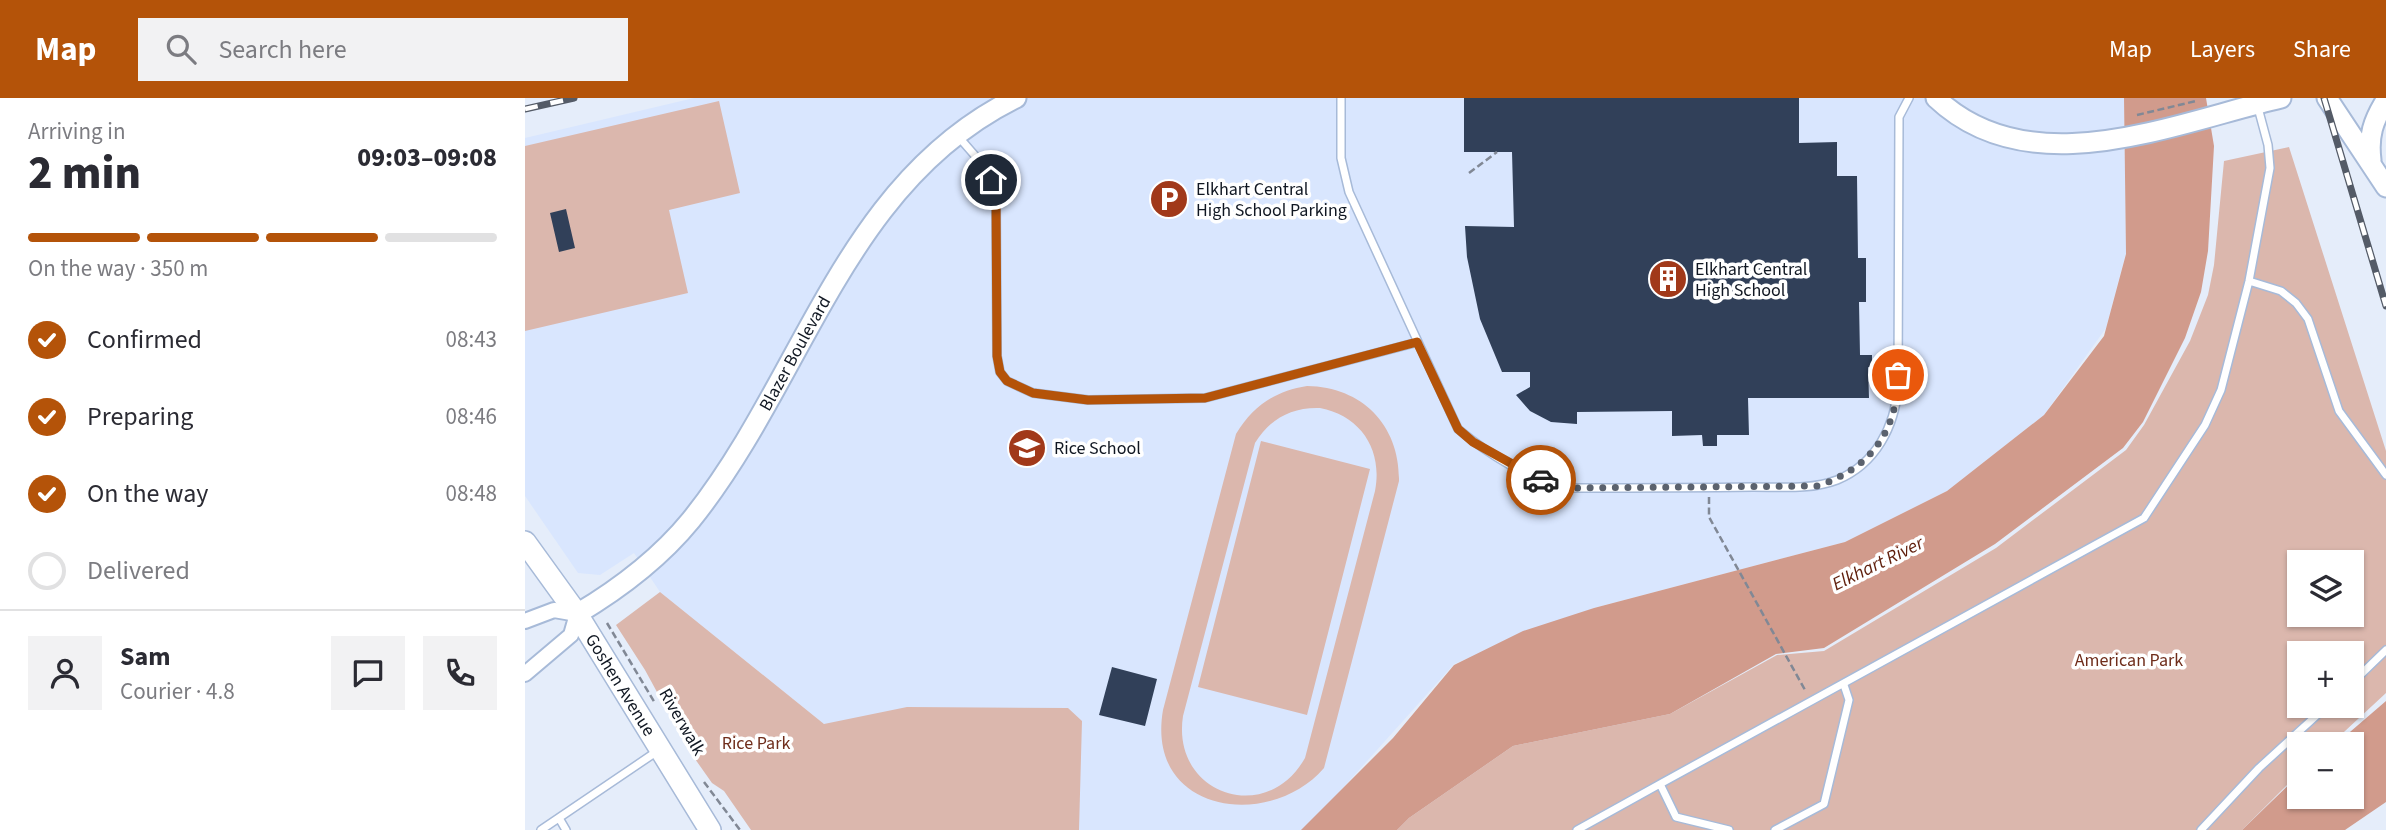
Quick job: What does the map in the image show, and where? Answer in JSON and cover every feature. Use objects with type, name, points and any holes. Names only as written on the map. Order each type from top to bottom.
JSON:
[{"type":"main road","name":"Blazer Boulevard","points":[[577,614],[632,577],[690,521],[738,450],[830,286],[868,225],[890,198],[957,134],[1016,98]]},
{"type":"main road","points":[[1936,98],[1971,122],[2023,140],[2079,145],[2112,140],[2281,98]]},
{"type":"main road","points":[[2327,98],[2386,187]]},
{"type":"main road","points":[[2371,165],[2368,143],[2371,126],[2386,100]]},
{"type":"main road","name":"Goshen Avenue","points":[[528,552],[577,614],[710,830]]},
{"type":"street","points":[[525,621],[554,610],[577,614]]},
{"type":"street","name":"Blazer Boulevard","points":[[525,674],[571,635],[577,614]]},
{"type":"lane","points":[[1341,98],[1341,158],[1349,192],[1458,429],[1473,442],[1538,479],[1566,488],[1817,486],[1840,479],[1857,467],[1888,433],[1896,410],[1898,387],[1899,117],[1909,98]]},
{"type":"lane","points":[[1577,830],[2144,518],[2205,425],[2221,390],[2249,281],[2270,168],[2268,145],[2257,104]]},
{"type":"lane","points":[[957,134],[983,166],[996,197],[997,356],[1000,372],[1016,387],[1088,400],[1205,398],[1417,342]]},
{"type":"lane","points":[[2249,281],[2281,291],[2296,303],[2308,319],[2339,411],[2386,475]]},
{"type":"lane","points":[[2364,671],[2386,650]]},
{"type":"lane","points":[[1775,830],[1824,804],[1849,700],[1844,685]]},
{"type":"lane","points":[[2201,830],[2259,768],[2314,718]]},
{"type":"lane","points":[[541,830],[660,749]]},
{"type":"lane","points":[[1660,784],[1676,817],[1729,830]]},
{"type":"lane","points":[[559,818],[566,830]]},
{"type":"path","points":[[2131,117],[2196,101]]},
{"type":"path","points":[[1469,173],[1497,152]]},
{"type":"path","points":[[1709,488],[1709,517],[1812,702]]},
{"type":"path","name":"Riverwalk","points":[[607,623],[656,705]]},
{"type":"path","name":"Riverwalk","points":[[700,776],[740,830]]},
{"type":"shaded area","name":"Elkhart Central High School","points":[[694,98],[2124,98],[2126,253],[2106,328],[2044,415],[1947,491],[1845,542],[1594,608],[1454,664],[1316,818],[1302,830],[832,830],[824,724],[660,592],[634,553],[600,575],[578,573],[525,496],[525,138]]},
{"type":"green space","points":[[719,101],[740,193],[669,210],[688,293],[525,331],[525,146]]},
{"type":"green space","name":"American Park","points":[[2289,147],[2386,451],[2386,693],[2364,713],[2364,641],[2287,641],[2287,718],[2359,718],[2344,732],[2287,732],[2287,785],[2242,830],[1397,830],[1409,818],[1513,746],[1670,714],[1777,655],[1824,651],[1996,548],[2126,450],[2144,425],[2190,341],[2208,295],[2214,265],[2224,161]]},
{"type":"green space","points":[[1295,388],[1327,388],[1361,402],[1374,413],[1393,443],[1398,461],[1399,481],[1324,768],[1301,788],[1274,800],[1245,805],[1217,802],[1192,791],[1173,772],[1163,745],[1163,710],[1236,434],[1257,408],[1275,396]],"holes":[[[1309,408],[1334,412],[1358,427],[1366,437],[1376,462],[1377,476],[1305,758],[1288,779],[1268,792],[1246,796],[1225,792],[1206,782],[1192,765],[1183,743],[1183,716],[1255,443],[1267,427],[1291,412]]]},
{"type":"green space","points":[[1261,441],[1370,469],[1307,715],[1198,687]]},
{"type":"green space","name":"Rice Park","points":[[660,592],[824,724],[907,707],[1068,708],[1082,721],[1079,830],[751,830],[724,791],[712,783],[688,749],[645,670],[616,625]]},
{"type":"water","name":"Elkhart River","points":[[2124,98],[2206,98],[2214,146],[2208,251],[2201,292],[2185,338],[2143,422],[2123,448],[1995,544],[1824,648],[1776,654],[1670,714],[1513,746],[1409,818],[1397,830],[1301,830],[1393,738],[1454,665],[1523,631],[1594,608],[1845,542],[1947,491],[2044,415],[2104,336],[2126,254]]},
{"type":"water","points":[[2386,701],[2386,802],[2345,830],[2242,830],[2287,787],[2287,809],[2364,809],[2364,732],[2350,732]]},
{"type":"building","name":"Elkhart Central High School","points":[[1464,98],[1799,98],[1799,143],[1837,142],[1837,176],[1857,176],[1858,258],[1866,258],[1866,302],[1859,302],[1860,355],[1872,355],[1872,368],[1868,367],[1869,398],[1748,398],[1749,435],[1717,435],[1717,446],[1703,446],[1702,435],[1672,436],[1672,411],[1577,412],[1577,424],[1551,422],[1530,411],[1516,395],[1530,387],[1530,372],[1502,372],[1480,319],[1467,257],[1465,226],[1514,227],[1512,152],[1464,152]]},
{"type":"building","points":[[566,209],[575,248],[559,252],[550,213]]},
{"type":"building","points":[[1112,667],[1157,679],[1145,726],[1099,715]]},
{"type":"railway","points":[[525,109],[574,98]]},
{"type":"railway","points":[[2324,98],[2386,306]]},
{"type":"way so far","points":[[1541,480],[1566,488],[1817,486],[1840,479],[1857,467],[1888,433],[1896,410],[1898,375]]},
{"type":"place","name":"Elkhart Central High School Parking","points":[[1169,199]]},
{"type":"place","name":"Elkhart Central High School","points":[[1668,279]]},
{"type":"place","name":"Rice School","points":[[1027,448]]},
{"type":"route","points":[[991,180],[996,197],[997,356],[1000,372],[1016,387],[1033,393],[1088,400],[1217,397],[1417,342],[1458,429],[1473,442],[1541,480]]}]
